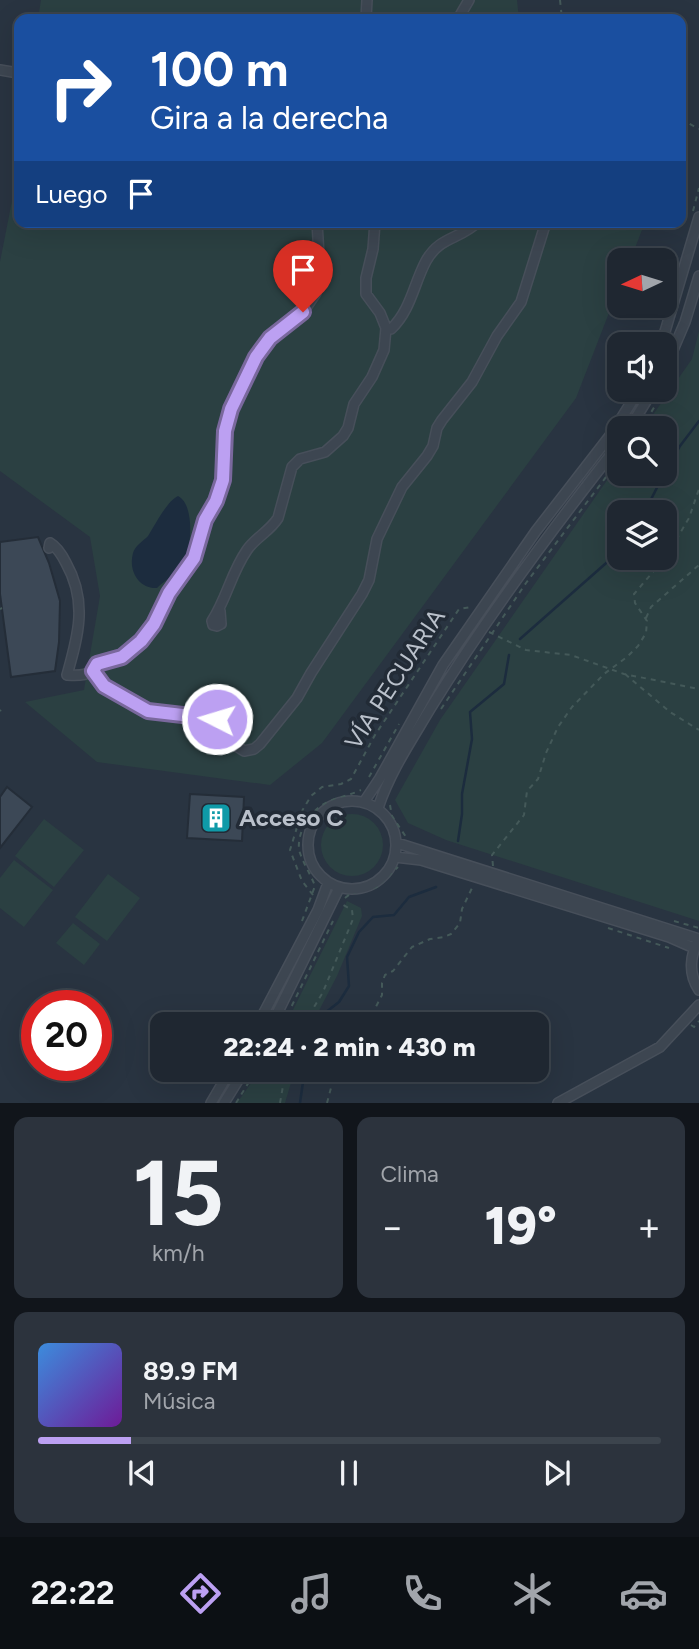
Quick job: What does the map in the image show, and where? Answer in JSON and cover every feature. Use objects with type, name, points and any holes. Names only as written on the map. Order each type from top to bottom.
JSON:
[{"type":"street","points":[[665,332],[699,217]]},
{"type":"street","points":[[49,548],[50,542],[60,552],[78,590],[79,627],[66,675],[80,676],[93,671],[97,664],[122,657],[141,641],[154,624],[169,593],[194,558],[205,520],[216,501],[223,480],[225,431],[231,409],[256,357],[270,338],[303,312],[316,293],[320,272],[317,228]]},
{"type":"street","points":[[220,611],[233,575],[247,550],[278,518],[292,467],[300,459],[325,452],[344,436],[354,404],[372,377],[384,350],[386,328],[380,313],[366,293],[375,228]]},
{"type":"street","points":[[386,328],[391,329],[397,324],[416,289],[426,261],[435,249],[444,240],[466,233],[471,228]]},
{"type":"street","points":[[93,671],[104,686],[148,711],[217,719],[227,729],[236,746],[244,751],[254,749],[260,744],[298,698],[318,662],[357,604],[369,580],[377,539],[402,487],[427,456],[433,446],[437,428],[472,382],[497,336],[521,302],[544,228]]},
{"type":"street","points":[[677,341],[699,276]]},
{"type":"street","points":[[364,802],[443,666],[536,531],[612,433],[631,402]]},
{"type":"street","points":[[377,808],[386,783],[454,670],[548,534],[607,459]]},
{"type":"street","points":[[343,801],[364,802],[377,808],[394,828],[397,843],[395,858],[386,875],[372,886],[354,890],[328,883],[318,875],[309,858],[308,840],[316,819],[328,807],[343,801]]},
{"type":"street","points":[[397,843],[696,943]]},
{"type":"street","points":[[395,858],[421,860],[668,937],[696,943]]},
{"type":"street","points":[[280,1012],[325,914],[328,883]]},
{"type":"street","points":[[265,1012],[339,888]]},
{"type":"street","points":[[696,943],[691,965],[694,983],[699,990]]},
{"type":"street","points":[[558,1103],[660,1046],[699,1004]]},
{"type":"street","points":[[211,1103],[223,1082]]},
{"type":"street","points":[[224,1103],[236,1082]]},
{"type":"path","points":[[436,717],[526,583],[607,475]]},
{"type":"path","points":[[677,538],[689,519],[699,489]]},
{"type":"path","points":[[645,618],[651,607],[699,565]]},
{"type":"path","points":[[493,874],[492,855],[524,815],[527,791],[538,779],[558,727],[572,707],[604,674],[638,646],[646,633],[647,621],[635,603],[634,594],[655,570]]},
{"type":"path","name":"VÍA PECUARIA","points":[[325,914],[312,907],[314,894],[302,881],[290,850],[302,811],[311,796],[322,788],[351,779],[374,735],[459,609],[471,606],[473,622]]},
{"type":"path","name":"VÍA PECUARIA","points":[[483,628],[526,650],[571,655],[624,674],[699,689]]},
{"type":"path","points":[[624,674],[670,712],[699,730]]},
{"type":"path","points":[[389,801],[392,816],[405,837],[414,840]]},
{"type":"path","points":[[289,1012],[334,923],[325,914],[350,894],[377,887],[398,867],[406,867]]},
{"type":"path","points":[[373,1012],[382,995],[385,975],[393,971],[412,947],[450,934],[460,923],[462,909],[474,886]]},
{"type":"path","points":[[311,1012],[323,992],[353,919],[352,910],[339,903]]},
{"type":"path","points":[[602,926],[677,950]]},
{"type":"path","points":[[686,1019],[694,1027],[699,1021]]},
{"type":"path","points":[[236,1103],[249,1082]]},
{"type":"path","points":[[280,1103],[284,1082]]},
{"type":"path","points":[[327,1103],[333,1082]]},
{"type":"green space","points":[[41,0],[517,0],[518,14],[39,14]]},
{"type":"green space","points":[[14,191],[14,228],[643,228],[635,248],[607,248],[607,318],[576,398],[322,743],[270,785],[97,762],[25,702],[84,690],[100,596],[90,537],[0,471],[0,262]]},
{"type":"green space","points":[[699,331],[699,921],[446,840],[408,823],[395,800],[440,720],[607,480],[607,486],[677,486],[677,416],[652,416],[662,402],[677,402],[677,380],[692,359]]},
{"type":"green space","points":[[352,814],[374,823],[383,845],[374,867],[352,876],[330,867],[321,845],[330,823]]},
{"type":"green space","points":[[44,819],[84,850],[54,887],[15,856]]},
{"type":"green space","points":[[14,860],[53,890],[24,927],[0,908],[0,878]]},
{"type":"green space","points":[[108,874],[140,898],[107,941],[75,917]]},
{"type":"green space","points":[[347,901],[361,908],[362,916],[337,976],[318,1012],[292,1012]]},
{"type":"green space","points":[[73,923],[100,944],[84,965],[56,943]]},
{"type":"green space","points":[[252,1082],[291,1082],[285,1103],[237,1103]]},
{"type":"water","points":[[178,496],[187,508],[189,517],[190,538],[186,557],[174,574],[157,588],[151,588],[136,578],[132,566],[133,553]]},
{"type":"building","points":[[38,537],[60,601],[55,671],[11,677],[0,594],[0,542]]},
{"type":"building","points":[[7,787],[32,807],[0,848],[0,797]]},
{"type":"building","name":"Acceso C","points":[[190,794],[244,797],[242,841],[187,838]]},
{"type":"waterway","points":[[677,451],[699,421]]},
{"type":"waterway","points":[[651,500],[658,486]]},
{"type":"waterway","points":[[520,639],[607,562]]},
{"type":"waterway","points":[[458,841],[462,794],[472,739],[470,712],[504,684],[509,655]]},
{"type":"waterway","points":[[326,1012],[339,1002],[349,986],[347,957],[359,932],[373,917],[394,915],[409,897],[436,887]]},
{"type":"waterway","points":[[300,1103],[303,1082]]},
{"type":"place","name":"Acceso C","points":[[216,818]]},
{"type":"route","points":[[217,719],[148,711],[104,686],[93,671],[97,664],[122,657],[141,641],[154,624],[169,593],[194,558],[205,520],[216,501],[223,480],[225,431],[231,409],[256,357],[270,338],[303,312]]}]
